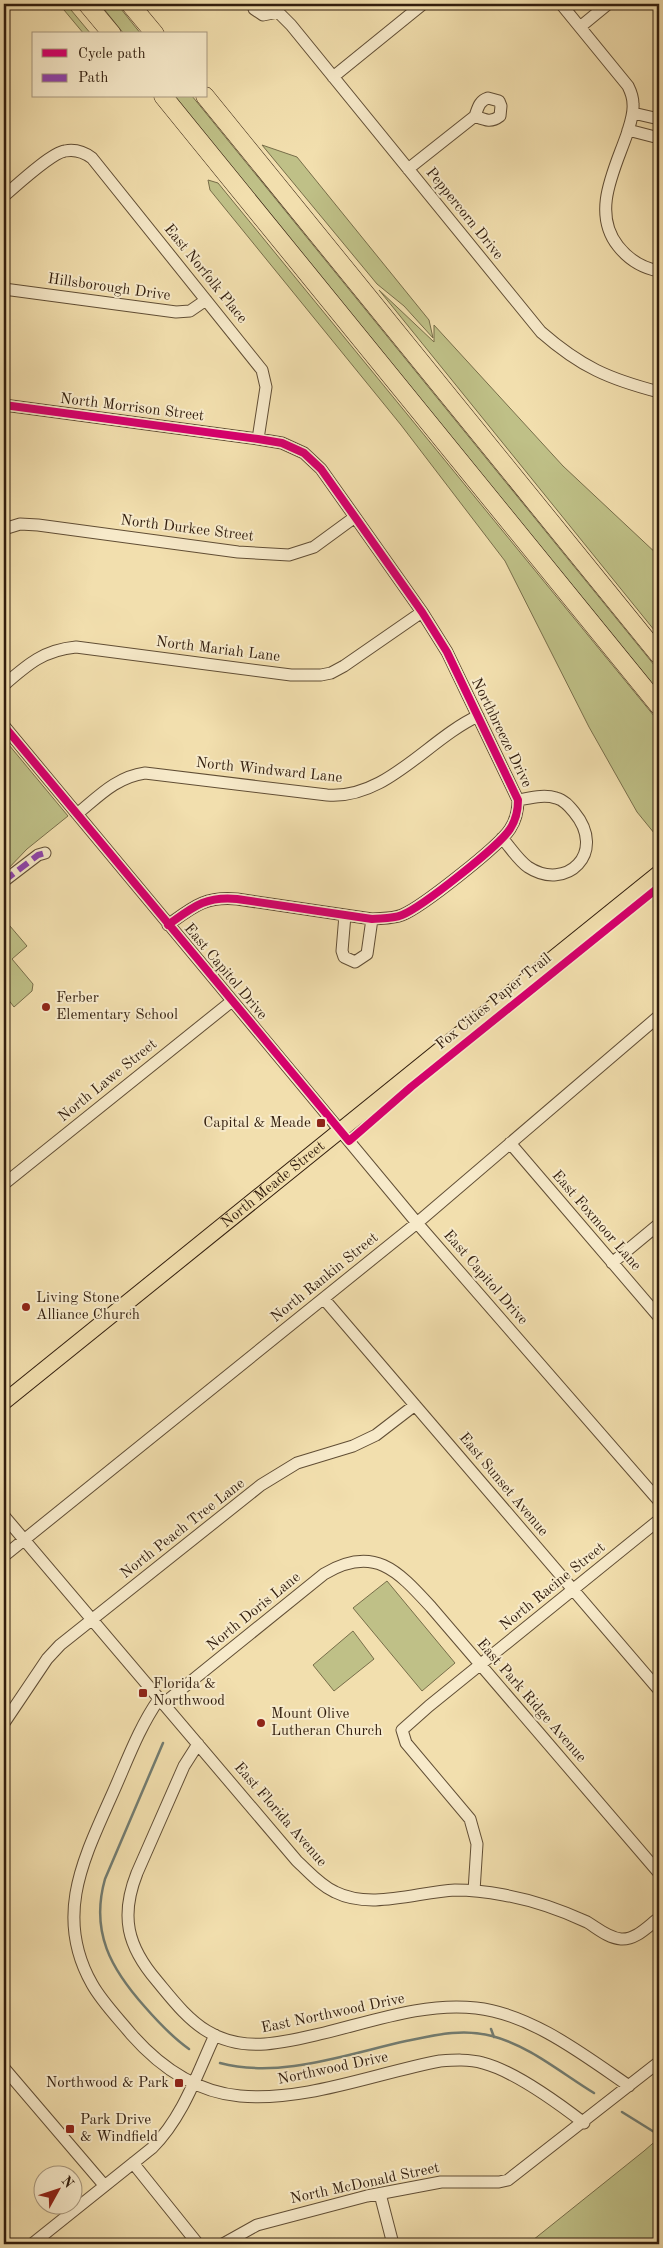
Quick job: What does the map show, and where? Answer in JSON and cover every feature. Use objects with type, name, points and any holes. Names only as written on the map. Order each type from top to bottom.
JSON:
[{"type":"highway","points":[[88,4],[110,32]]},
{"type":"highway","points":[[130,4],[153,32]]},
{"type":"highway","points":[[164,98],[659,706]]},
{"type":"highway","points":[[207,98],[659,655]]},
{"type":"main road","name":"North Meade Street","points":[[4,1402],[659,873]]},
{"type":"street","name":"Peppercorn Drive","points":[[253,4],[254,9],[263,15],[277,8],[534,324],[554,344],[604,376],[659,392]]},
{"type":"street","points":[[333,76],[423,4]]},
{"type":"street","points":[[561,4],[628,86],[632,96],[633,113],[606,195],[605,216],[614,241],[622,251],[637,264],[659,271]]},
{"type":"street","points":[[580,27],[608,4]]},
{"type":"street","points":[[633,113],[659,119]]},
{"type":"street","points":[[408,169],[475,116]]},
{"type":"street","points":[[628,130],[659,138]]},
{"type":"street","name":"East Norfolk Place","points":[[4,196],[58,153],[75,150],[92,158],[262,370],[266,387],[258,439]]},
{"type":"street","name":"Hillsborough Drive","points":[[4,289],[176,312],[190,311],[206,300]]},
{"type":"street","name":"North Morrison Street","points":[[4,405],[258,439]]},
{"type":"street","name":"Northbreeze Drive","points":[[168,925],[192,907],[219,898],[372,919],[393,918],[416,908],[502,838],[515,821],[518,800],[447,652],[422,612],[321,470],[304,453],[282,443],[258,439]]},
{"type":"street","name":"North Durkee Street","points":[[4,529],[20,524],[38,525],[238,552],[289,555],[314,547],[355,517]]},
{"type":"street","name":"North Mariah Lane","points":[[4,685],[26,666],[47,653],[59,648],[76,647],[291,674],[321,675],[344,666],[422,612]]},
{"type":"street","name":"North Windward Lane","points":[[77,814],[113,784],[133,774],[145,772],[327,795],[352,795],[376,786],[460,725],[478,716]]},
{"type":"street","name":"East Capitol Drive","points":[[4,726],[417,1223],[659,1501]]},
{"type":"street","points":[[502,838],[528,867],[546,874],[554,875],[571,870],[578,866],[586,852],[588,844],[587,834],[578,816],[565,802],[548,796],[518,800]]},
{"type":"street","points":[[4,881],[38,854],[45,853]]},
{"type":"street","points":[[345,915],[342,952],[344,956],[355,962],[367,954],[372,919]]},
{"type":"street","name":"North Lawe Street","points":[[4,1184],[232,1001]]},
{"type":"street","name":"North Rankin Street","points":[[4,1556],[417,1223],[659,1016]]},
{"type":"street","name":"East Foxmoor Lane","points":[[510,1143],[659,1317]]},
{"type":"street","points":[[612,1263],[647,1232],[659,1224]]},
{"type":"street","name":"East Sunset Avenue","points":[[324,1299],[659,1690]]},
{"type":"street","name":"North Peach Tree Lane","points":[[4,1723],[52,1653],[274,1476],[297,1463],[353,1446],[376,1435],[415,1405]]},
{"type":"street","name":"East Florida Avenue","points":[[4,1516],[297,1861],[322,1884],[352,1898],[374,1900],[436,1892],[474,1891],[504,1894],[551,1908],[586,1922],[618,1939],[627,1940],[639,1934],[659,1918]]},
{"type":"street","name":"North Racine Street","points":[[474,1891],[477,1844],[470,1820],[414,1754],[403,1737],[402,1730],[659,1520]]},
{"type":"street","name":"East Park Ridge Avenue","points":[[371,1561],[393,1569],[404,1578],[659,1873]]},
{"type":"street","name":"North Doris Lane","points":[[161,1701],[324,1574],[345,1564],[371,1561]]},
{"type":"street","name":"Northwood Drive","points":[[161,1701],[139,1732],[83,1863],[74,1902],[74,1933],[84,1968],[103,2000],[143,2047],[163,2065],[192,2084],[239,2096],[278,2098],[428,2064],[453,2060],[483,2063],[515,2077],[584,2123]]},
{"type":"street","name":"East Northwood Drive","points":[[198,1744],[184,1766],[137,1873],[130,1890],[127,1915],[133,1946],[141,1961],[187,2016],[215,2036],[241,2044],[270,2044],[412,2012],[449,2006],[477,2008],[509,2015],[541,2030],[629,2086]]},
{"type":"street","points":[[32,2244],[158,2142],[174,2123],[215,2036]]},
{"type":"street","name":"North McDonald Street","points":[[224,2244],[257,2225],[380,2194],[441,2182],[499,2182],[508,2180],[584,2123],[659,2062]]},
{"type":"street","points":[[4,2068],[104,2185]]},
{"type":"street","points":[[133,2163],[198,2244]]},
{"type":"street","points":[[380,2194],[393,2244]]},
{"type":"green space","points":[[59,4],[66,4],[89,32],[82,32]]},
{"type":"green space","points":[[100,4],[117,4],[139,32],[122,32]]},
{"type":"green space","points":[[177,98],[194,98],[659,671],[659,692]]},
{"type":"green space","points":[[262,145],[297,157],[429,320],[433,338],[404,306],[377,284]]},
{"type":"green space","points":[[208,180],[218,183],[659,722],[659,839],[637,812],[589,727],[505,561],[401,425],[210,190]]},
{"type":"green space","points":[[379,290],[434,342],[434,325],[563,466],[659,556],[659,636]]},
{"type":"green space","points":[[4,739],[68,816],[27,849],[4,873]]},
{"type":"green space","points":[[4,919],[27,946],[12,959],[33,984],[32,991],[14,1007],[4,994]]},
{"type":"green space","points":[[387,1581],[455,1663],[422,1691],[353,1608]]},
{"type":"green space","points":[[353,1631],[374,1659],[334,1691],[313,1665]]},
{"type":"green space","points":[[659,2138],[659,2244],[528,2244],[644,2151]]},
{"type":"waterway","points":[[189,1705],[193,1704]]},
{"type":"waterway","points":[[163,1743],[105,1879],[100,1916],[102,1933],[107,1949],[113,1964],[122,1978],[161,2024],[189,2049]]},
{"type":"waterway","points":[[491,2029],[494,2037]]},
{"type":"waterway","points":[[220,2063],[266,2068],[290,2066],[337,2058],[406,2041],[460,2032],[481,2034],[506,2040],[532,2053],[594,2093]]},
{"type":"waterway","points":[[622,2112],[659,2135]]},
{"type":"marked path","points":[[4,881],[38,855],[45,853]]},
{"type":"cycle path","points":[[4,405],[258,439],[282,443],[304,453],[321,469],[422,612],[447,652],[518,800],[514,822],[503,837],[476,862],[442,889],[402,915],[391,918],[372,919],[237,899],[216,899],[200,904],[168,925]]},
{"type":"cycle path","name":"Fox Cities Paper Trail","points":[[4,726],[349,1141],[411,1087],[659,887]]},
{"type":"place","name":"Ferber Elementary School","points":[[46,1007]]},
{"type":"place","name":"Capital & Meade","points":[[321,1123]]},
{"type":"place","name":"Living Stone Alliance Church","points":[[26,1307]]},
{"type":"place","name":"Florida & Northwood","points":[[143,1693]]},
{"type":"place","name":"Mount Olive Lutheran Church","points":[[261,1723]]},
{"type":"place","name":"Northwood & Park","points":[[179,2083]]},
{"type":"place","name":"Park Drive & Windfield","points":[[70,2129]]}]
